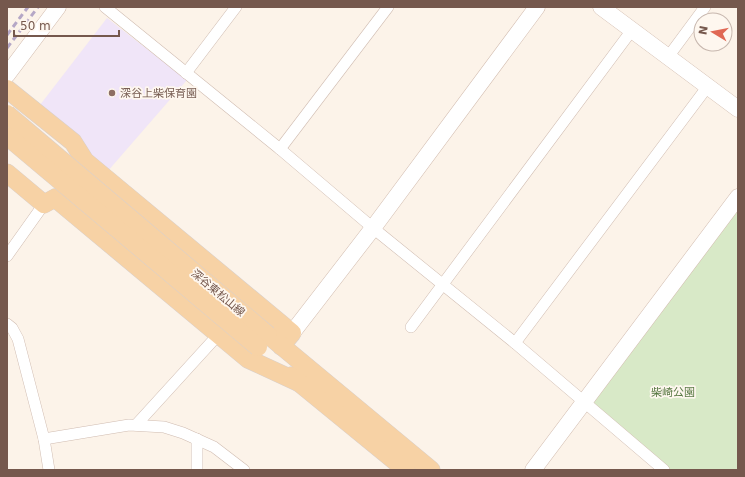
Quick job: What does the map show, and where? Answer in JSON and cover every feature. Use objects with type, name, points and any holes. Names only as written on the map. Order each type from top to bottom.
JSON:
[{"type":"main road","points":[[7,89],[72,142],[85,161],[275,340]]},
{"type":"main road","name":"深谷東松山線","points":[[7,114],[275,340],[419,468]]},
{"type":"main road","name":"深谷東松山線","points":[[7,136],[275,340],[300,383],[419,468]]},
{"type":"main road","points":[[7,173],[50,201],[248,359],[300,383]]},
{"type":"street","points":[[7,75],[58,7]]},
{"type":"street","points":[[106,7],[280,149],[373,228],[443,283],[664,470]]},
{"type":"street","points":[[186,73],[236,7]]},
{"type":"street","points":[[280,149],[388,7]]},
{"type":"street","points":[[275,340],[373,228],[537,7]]},
{"type":"street","points":[[602,7],[738,109]]},
{"type":"street","points":[[668,57],[705,7]]},
{"type":"street","points":[[411,327],[632,30]]},
{"type":"street","points":[[515,343],[708,86]]},
{"type":"street","points":[[7,256],[50,201],[85,161]]},
{"type":"street","points":[[533,470],[738,198]]},
{"type":"street","points":[[7,324],[12,328],[18,339],[44,440],[50,470]]},
{"type":"street","points":[[136,425],[218,334]]},
{"type":"street","points":[[44,440],[129,425],[164,428],[197,438],[214,447],[244,470]]},
{"type":"street","points":[[197,438],[198,470]]},
{"type":"shaded area","name":"深谷上柴保育園","points":[[107,18],[187,80],[107,172],[40,105]]},
{"type":"green space","name":"柴崎公園","points":[[738,197],[738,470],[664,470],[585,402]]},
{"type":"railway","points":[[7,35],[28,7]]},
{"type":"railway","points":[[7,48],[38,7]]},
{"type":"place","name":"深谷上柴保育園","points":[[112,93]]}]
